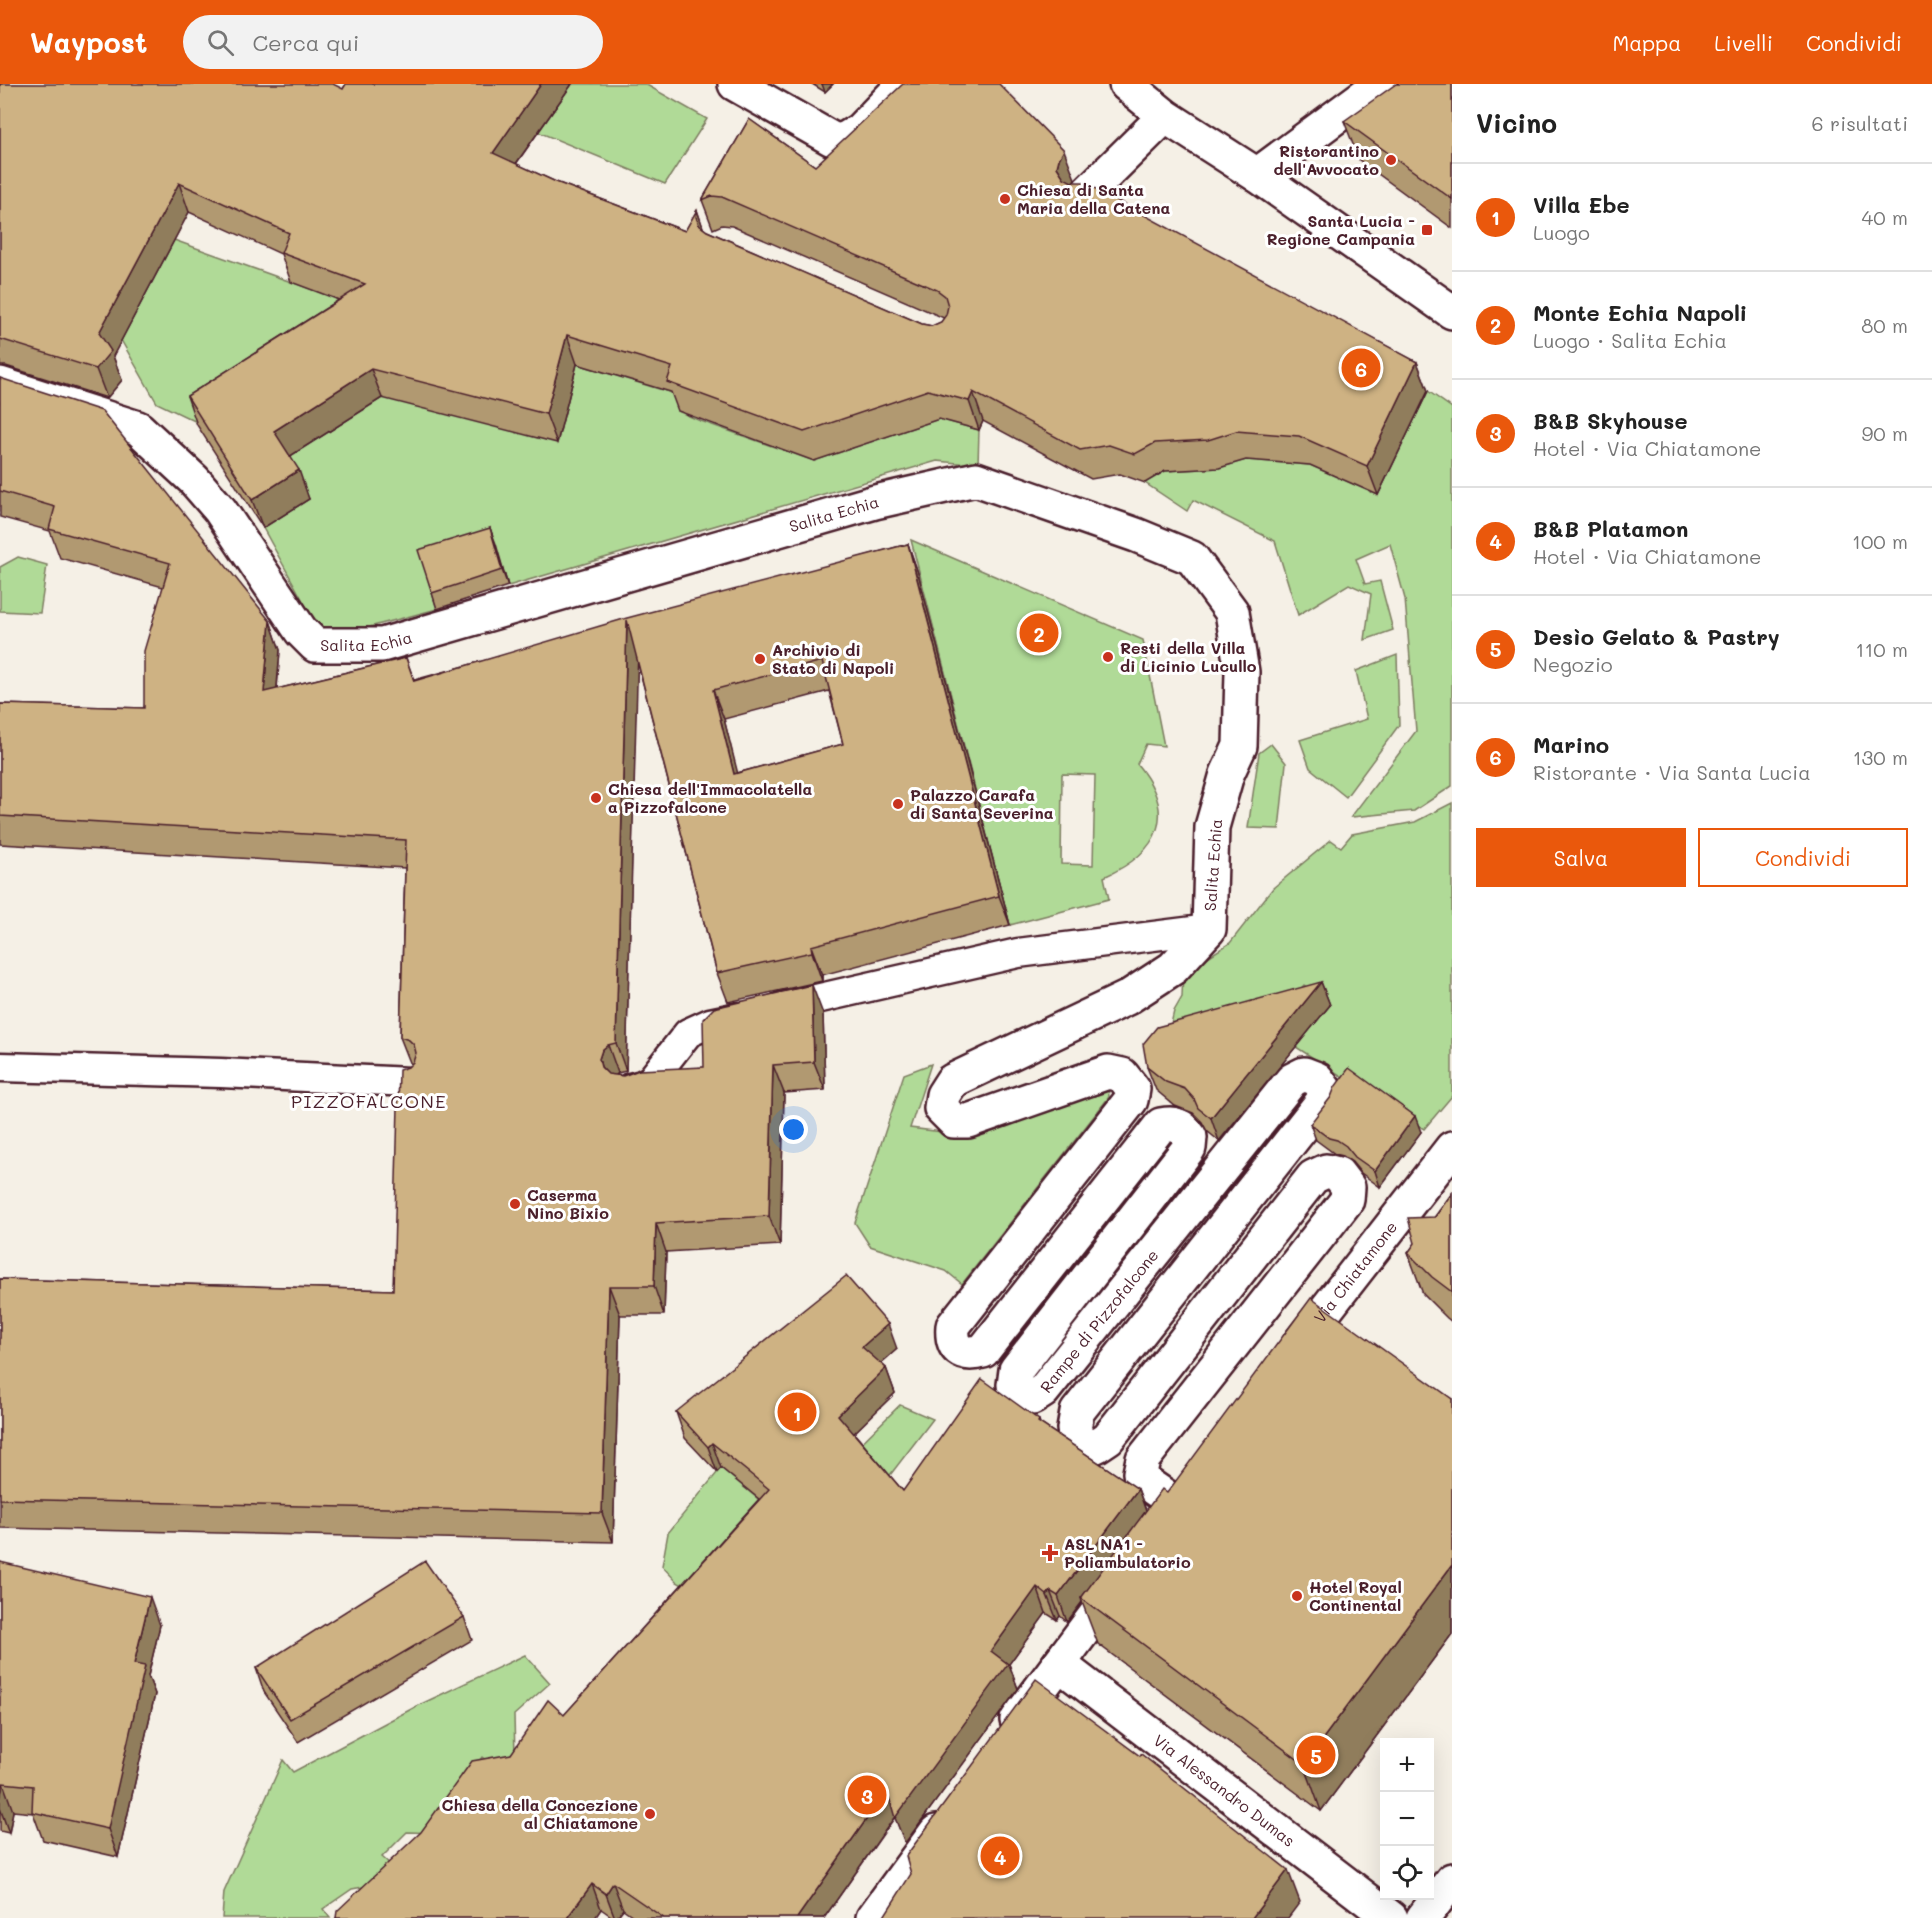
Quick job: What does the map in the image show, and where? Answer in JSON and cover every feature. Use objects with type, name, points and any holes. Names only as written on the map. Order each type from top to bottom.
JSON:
[{"type":"street","points":[[735,84],[832,139],[842,141],[860,130],[904,84]]},
{"type":"street","points":[[1126,84],[1165,116],[1257,175],[1452,312]]},
{"type":"street","points":[[1257,175],[1380,84]]},
{"type":"street","points":[[1087,193],[1165,116]]},
{"type":"street","name":"Salita Echia","points":[[0,384],[138,428],[194,480],[220,510],[301,631],[315,645],[382,645],[874,502],[976,479],[1125,531],[1192,558],[1232,612],[1242,672],[1240,746],[1227,774],[1212,827],[1209,929],[1173,968]]},
{"type":"street","name":"Rampe di Pizzofalcone","points":[[1173,968],[1127,999],[952,1081],[943,1095],[940,1108],[954,1121],[968,1121],[1108,1072],[1122,1074],[1133,1089],[1131,1100],[952,1326],[952,1338],[958,1350],[970,1354],[982,1351],[1161,1125],[1173,1122],[1184,1127],[1190,1137],[1189,1148],[1016,1370],[1014,1385],[1019,1396],[1032,1398],[1042,1391],[1292,1080],[1304,1074],[1317,1079],[1325,1090],[1322,1102],[1077,1412],[1074,1429],[1079,1441],[1096,1446],[1108,1438],[1313,1177],[1326,1171],[1338,1174],[1348,1187],[1347,1200],[1143,1459],[1140,1473],[1146,1483],[1178,1505]]},
{"type":"street","name":"Via Chiatamone","points":[[1284,1365],[1452,1148]]},
{"type":"street","points":[[1157,1533],[1199,1477]]},
{"type":"street","points":[[997,1748],[1136,1561]]},
{"type":"street","name":"Via Alessandro Dumas","points":[[1059,1664],[1391,1918]]},
{"type":"street","points":[[873,1918],[956,1805]]},
{"type":"street","points":[[1423,1918],[1452,1880]]},
{"type":"lane","points":[[626,1088],[634,1088],[651,1080],[688,1033],[710,1023],[1018,953],[1209,929]]},
{"type":"lane","points":[[0,1067],[200,1072],[410,1082]]},
{"type":"green space","points":[[572,84],[645,84],[707,119],[665,184],[538,132]]},
{"type":"green space","points":[[174,240],[333,297],[363,320],[577,364],[682,396],[678,411],[814,461],[939,419],[979,430],[978,465],[937,461],[508,586],[495,544],[424,566],[437,609],[324,639],[263,528],[309,499],[201,424],[157,403],[121,340]]},
{"type":"green space","points":[[1428,391],[1452,408],[1452,786],[1414,811],[1351,817],[1416,731],[1405,599],[1390,544],[1356,559],[1365,584],[1380,581],[1393,630],[1365,640],[1371,594],[1349,584],[1298,615],[1275,541],[1193,500],[1187,511],[1145,483],[1165,471],[1219,468],[1246,460],[1310,465],[1378,495]]},
{"type":"green space","points":[[911,540],[1143,640],[1164,746],[1146,744],[1137,764],[1150,782],[1157,799],[1159,815],[1157,830],[1139,856],[1104,877],[1109,899],[1010,925]],"holes":[[[1062,774],[1095,775],[1093,865],[1061,864]]]},
{"type":"green space","points":[[18,557],[47,565],[40,613],[0,611],[0,567]]},
{"type":"green space","points":[[1397,655],[1399,725],[1346,797],[1310,768],[1300,740],[1367,719],[1356,671]]},
{"type":"green space","points":[[1271,744],[1286,763],[1279,829],[1248,828],[1259,753]]},
{"type":"green space","points":[[1452,803],[1452,1096],[1424,1129],[1296,1047],[1329,1005],[1304,985],[1272,1022],[1165,1050],[1174,1011],[1182,997],[1183,973],[1230,943],[1273,888],[1331,840],[1341,847],[1352,834],[1415,822]]},
{"type":"green space","points":[[931,1064],[910,1128],[976,1136],[1108,1086],[1109,1097],[962,1284],[946,1271],[870,1246],[855,1223],[904,1074]]},
{"type":"green space","points":[[900,1405],[933,1419],[884,1483],[821,1483]]},
{"type":"green space","points":[[721,1468],[764,1504],[698,1594],[677,1582],[662,1566],[668,1533]]},
{"type":"green space","points":[[525,1655],[550,1683],[514,1715],[515,1757],[492,1765],[482,1757],[450,1803],[440,1833],[407,1832],[382,1857],[407,1879],[352,1889],[323,1909],[330,1918],[222,1918],[224,1892],[283,1760],[293,1772],[419,1705]]},
{"type":"building","points":[[0,84],[333,84],[343,89],[346,84],[541,84],[493,153],[556,182],[685,231],[697,210],[696,217],[699,225],[707,231],[922,324],[932,326],[941,322],[948,306],[945,296],[937,290],[722,197],[712,196],[702,200],[749,119],[815,166],[903,84],[999,84],[1064,150],[1057,167],[1064,178],[1072,182],[1083,182],[1417,362],[1367,466],[1299,436],[1236,431],[1208,440],[1155,443],[1135,454],[1109,445],[1080,450],[973,392],[969,401],[928,390],[804,432],[667,382],[672,367],[567,335],[546,414],[371,369],[274,431],[299,470],[252,500],[187,396],[365,284],[281,253],[289,233],[179,183],[99,333],[111,351],[96,369],[0,339]]},
{"type":"building","points":[[1396,84],[1452,84],[1452,199],[1344,121]]},
{"type":"building","points":[[0,378],[102,411],[270,621],[264,692],[406,658],[414,681],[627,618],[908,544],[999,896],[811,946],[812,952],[717,973],[627,620],[616,1043],[602,1050],[599,1059],[601,1067],[608,1074],[623,1076],[639,1070],[704,1067],[703,1019],[714,1008],[812,985],[814,1062],[773,1065],[769,1216],[656,1223],[654,1286],[609,1286],[602,1513],[0,1499],[0,1279],[393,1290],[399,1070],[408,1067],[413,1062],[416,1053],[414,1045],[409,1040],[400,1037],[406,840],[0,816],[0,704],[144,708],[144,651],[170,563],[49,529],[55,507],[0,491]],"holes":[[[822,661],[843,744],[734,774],[713,690]]]},
{"type":"building","points":[[490,528],[502,570],[432,593],[418,550]]},
{"type":"building","points":[[1321,982],[1211,1118],[1198,1108],[1185,1089],[1166,1082],[1147,1067],[1143,1044],[1157,1027]]},
{"type":"building","points":[[1349,1068],[1415,1116],[1375,1171],[1355,1157],[1346,1146],[1329,1138],[1310,1124],[1331,1097],[1335,1087]]},
{"type":"building","points":[[1452,1193],[1452,1292],[1432,1277],[1408,1253],[1415,1243],[1408,1218],[1435,1217]]},
{"type":"building","points":[[846,1276],[888,1324],[862,1347],[886,1368],[838,1415],[903,1491],[982,1379],[1039,1420],[1038,1422],[1138,1489],[1058,1596],[1050,1591],[1047,1595],[1037,1587],[991,1651],[1008,1664],[895,1818],[887,1790],[797,1918],[664,1918],[613,1883],[606,1894],[592,1884],[567,1918],[336,1918],[337,1911],[421,1832],[472,1761],[511,1754],[548,1700],[564,1715],[769,1489],[712,1443],[708,1447],[676,1412]]},
{"type":"building","name":"Hotel Royal Continental","points":[[1311,1298],[1452,1399],[1452,1565],[1304,1764],[1081,1598],[1162,1489],[1167,1493]]},
{"type":"building","points":[[425,1561],[464,1617],[290,1719],[256,1668]]},
{"type":"building","points":[[0,1562],[150,1597],[134,1664],[145,1666],[108,1829],[32,1812],[33,1786],[3,1783],[0,1799]]},
{"type":"building","points":[[1036,1679],[1140,1756],[1141,1754],[1288,1870],[1252,1918],[883,1918],[911,1874],[906,1856]]},
{"type":"place","name":"Ristorantino dell'Avvocato","points":[[1391,160]]},
{"type":"place","name":"Chiesa di Santa Maria della Catena","points":[[1005,199]]},
{"type":"place","name":"Santa Lucia - Regione Campania","points":[[1427,230]]},
{"type":"place","name":"Marino","points":[[1361,368]]},
{"type":"place","name":"Monte Echia Napoli","points":[[1039,633]]},
{"type":"place","name":"Resti della Villa di Licinio Lucullo","points":[[1108,657]]},
{"type":"place","name":"Archivio di Stato di Napoli","points":[[760,659]]},
{"type":"place","name":"Chiesa dell'Immacolatella a Pizzofalcone","points":[[596,798]]},
{"type":"place","name":"Palazzo Carafa di Santa Severina","points":[[898,804]]},
{"type":"place","name":"Caserma Nino Bixio","points":[[515,1204]]},
{"type":"place","name":"Villa Ebe","points":[[797,1412]]},
{"type":"place","name":"ASL NA1 - Poliambulatorio","points":[[1050,1553]]},
{"type":"place","name":"Hotel Royal Continental","points":[[1297,1596]]},
{"type":"place","name":"Desìo Gelato & Pastry","points":[[1316,1755]]},
{"type":"place","name":"B&B Skyhouse","points":[[867,1795]]},
{"type":"place","name":"Chiesa della Concezione al Chiatamone","points":[[650,1814]]},
{"type":"place","name":"B&B Platamon","points":[[1000,1856]]},
{"type":"district","name":"PIZZOFALCONE","points":[[369,1102]]}]
